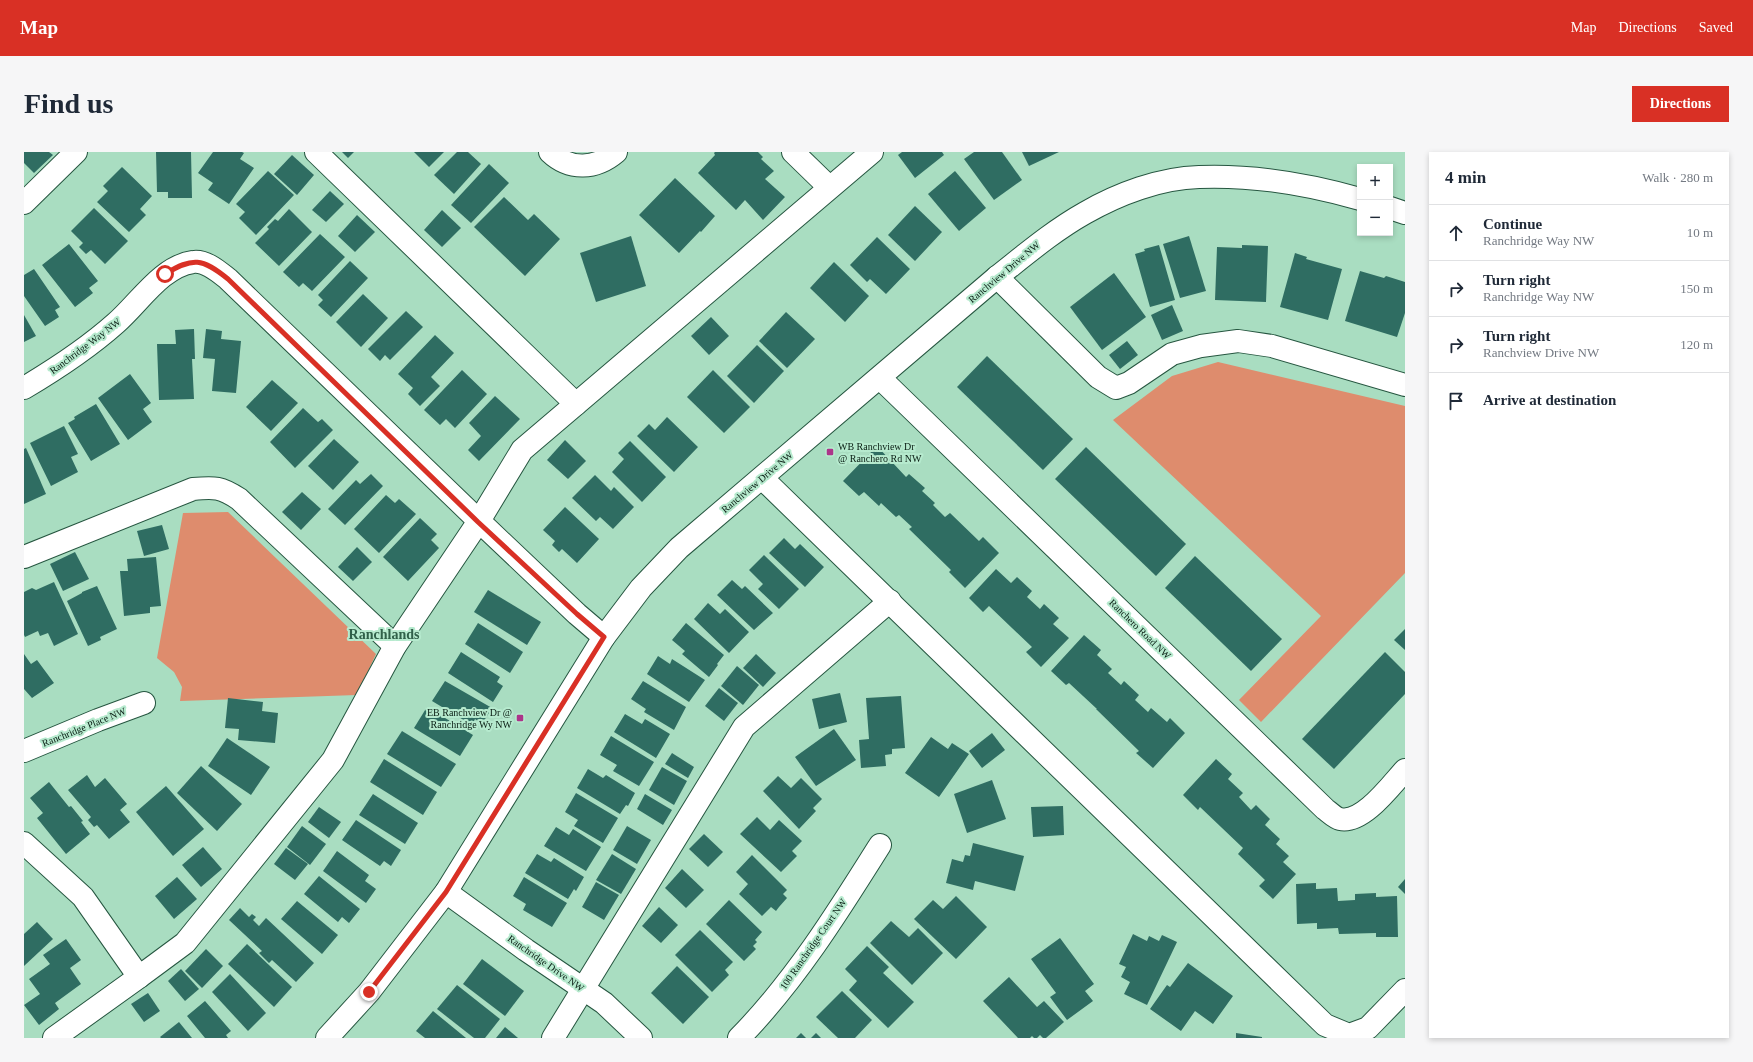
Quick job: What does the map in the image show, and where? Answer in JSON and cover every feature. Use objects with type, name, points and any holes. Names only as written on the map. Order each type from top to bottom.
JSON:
[{"type":"street","points":[[24,203],[76,152]]},
{"type":"street","points":[[316,152],[576,404]]},
{"type":"street","points":[[550,152],[566,162],[583,167],[595,165],[609,158],[616,152]]},
{"type":"street","points":[[793,152],[829,187]]},
{"type":"street","points":[[54,1038],[185,944],[333,760],[395,646],[478,522],[522,450],[829,187],[872,152]]},
{"type":"street","name":"Ranchview Drive NW","points":[[327,1038],[369,992],[446,892],[604,637],[641,588],[679,548],[997,277],[1043,240],[1085,213],[1133,191],[1170,180],[1198,177],[1282,181],[1357,198]]},
{"type":"street","points":[[1393,209],[1405,213]]},
{"type":"street","name":"Ranchridge Way NW","points":[[24,388],[62,365],[116,324],[165,274],[181,265],[195,261],[214,267],[478,522],[577,614],[604,637]]},
{"type":"street","points":[[997,277],[1098,377],[1116,388],[1129,384],[1172,354],[1201,346],[1238,341],[1272,346],[1405,385]]},
{"type":"street","name":"Ranchero Road NW","points":[[880,378],[1324,809],[1339,819],[1351,819],[1365,812],[1405,770]]},
{"type":"street","points":[[762,478],[1325,1025],[1349,1035],[1368,1028],[1405,990]]},
{"type":"street","points":[[24,557],[193,489],[210,487],[225,490],[239,499],[395,646]]},
{"type":"street","points":[[552,1038],[744,727],[890,601]]},
{"type":"street","name":"Ranchridge Place NW","points":[[24,751],[98,720],[144,703]]},
{"type":"street","points":[[24,843],[83,897],[139,977]]},
{"type":"street","name":"100 Ranchridge Court NW","points":[[739,1038],[790,979],[834,917],[880,845]]},
{"type":"street","name":"Ranchridge Drive NW","points":[[446,892],[604,1003],[641,1038]]},
{"type":"shaded area","points":[[1218,362],[1405,406],[1405,573],[1261,722],[1239,700],[1321,616],[1113,420],[1172,376]]},
{"type":"shaded area","points":[[228,512],[376,654],[357,695],[180,701],[182,687],[174,672],[157,658],[183,513]]},
{"type":"building","points":[[24,152],[49,152],[53,155],[34,173],[24,163]]},
{"type":"building","points":[[156,152],[191,152],[192,198],[168,198],[168,192],[157,192]]},
{"type":"building","points":[[213,152],[242,152],[244,153],[240,159],[254,168],[229,204],[208,190],[213,183],[198,173]]},
{"type":"building","points":[[342,152],[354,152],[348,158]]},
{"type":"building","points":[[414,152],[444,152],[429,167]]},
{"type":"building","points":[[457,152],[468,152],[481,164],[454,194],[434,175]]},
{"type":"building","points":[[715,152],[758,152],[763,157],[761,159],[774,171],[765,179],[785,197],[763,220],[745,200],[736,210],[698,173],[715,155]]},
{"type":"building","points":[[902,152],[942,152],[944,155],[915,178],[898,155]]},
{"type":"building","points":[[974,152],[1002,152],[1022,180],[994,200],[964,159]]},
{"type":"building","points":[[1022,152],[1059,152],[1029,166]]},
{"type":"building","points":[[292,155],[314,175],[297,195],[274,174]]},
{"type":"building","points":[[489,164],[509,183],[471,223],[451,205]]},
{"type":"building","points":[[122,167],[152,196],[140,209],[146,215],[129,232],[97,202],[108,191],[103,186]]},
{"type":"building","points":[[268,171],[294,195],[256,235],[239,218],[245,212],[236,204]]},
{"type":"building","points":[[955,171],[986,208],[959,231],[928,194]]},
{"type":"building","points":[[675,178],[715,216],[679,253],[639,215]]},
{"type":"building","points":[[330,191],[344,204],[326,222],[312,210]]},
{"type":"building","points":[[504,197],[528,220],[534,214],[560,239],[525,276],[474,227]]},
{"type":"building","points":[[915,206],[942,232],[915,261],[888,235]]},
{"type":"building","points":[[94,208],[128,241],[105,264],[91,250],[86,254],[79,247],[83,243],[71,231]]},
{"type":"building","points":[[289,209],[312,232],[279,266],[255,243],[269,229],[267,227],[275,219],[278,221]]},
{"type":"building","points":[[442,210],[461,228],[442,247],[424,230]]},
{"type":"building","points":[[357,215],[375,232],[355,252],[338,236]]},
{"type":"building","points":[[320,234],[345,257],[312,291],[303,283],[299,287],[283,272]]},
{"type":"building","points":[[631,236],[646,286],[596,302],[580,253]]},
{"type":"building","points":[[1189,236],[1206,291],[1180,298],[1163,244]]},
{"type":"building","points":[[877,237],[910,269],[886,294],[870,279],[867,282],[850,265]]},
{"type":"building","points":[[69,244],[98,281],[89,288],[93,293],[75,307],[42,265]]},
{"type":"building","points":[[1159,245],[1175,300],[1150,307],[1135,254],[1145,251],[1144,249]]},
{"type":"building","points":[[1242,245],[1268,246],[1266,302],[1215,300],[1217,247],[1242,248]]},
{"type":"building","points":[[1295,253],[1307,257],[1306,259],[1342,269],[1328,320],[1280,307]]},
{"type":"building","points":[[350,261],[368,278],[331,317],[318,305],[323,300],[318,295]]},
{"type":"building","points":[[834,262],[869,296],[845,322],[810,288]]},
{"type":"building","points":[[34,269],[60,307],[55,310],[59,317],[45,326],[24,296],[24,275]]},
{"type":"building","points":[[1360,271],[1384,278],[1386,276],[1405,282],[1405,313],[1397,337],[1345,321]]},
{"type":"building","points":[[1114,273],[1146,317],[1102,350],[1070,307]]},
{"type":"building","points":[[363,294],[388,318],[361,347],[336,322]]},
{"type":"building","points":[[1172,305],[1183,331],[1162,340],[1151,315]]},
{"type":"building","points":[[406,311],[423,327],[390,360],[385,355],[380,361],[368,349]]},
{"type":"building","points":[[786,312],[815,339],[787,368],[759,341]]},
{"type":"building","points":[[24,315],[36,336],[24,342]]},
{"type":"building","points":[[711,317],[729,336],[709,355],[691,336]]},
{"type":"building","points":[[194,329],[195,359],[192,359],[194,399],[159,400],[157,344],[176,344],[175,330]]},
{"type":"building","points":[[206,329],[222,331],[221,339],[241,341],[236,393],[212,391],[215,359],[203,358]]},
{"type":"building","points":[[435,335],[454,353],[431,377],[440,386],[420,406],[408,394],[413,388],[398,374]]},
{"type":"building","points":[[1127,341],[1138,355],[1120,369],[1109,355]]},
{"type":"building","points":[[757,345],[784,371],[754,403],[727,376]]},
{"type":"building","points":[[987,356],[1073,439],[1043,470],[957,387]]},
{"type":"building","points":[[462,370],[487,394],[455,428],[446,419],[440,425],[424,410]]},
{"type":"building","points":[[713,370],[750,407],[724,433],[687,397]]},
{"type":"building","points":[[130,374],[151,403],[143,409],[152,422],[128,440],[98,398]]},
{"type":"building","points":[[272,380],[298,403],[271,431],[246,407]]},
{"type":"building","points":[[495,396],[520,419],[479,461],[468,450],[481,436],[469,423]]},
{"type":"building","points":[[96,404],[120,444],[91,461],[68,423],[75,419],[74,417]]},
{"type":"building","points":[[303,408],[318,422],[322,419],[333,430],[295,468],[270,442]]},
{"type":"building","points":[[667,417],[698,447],[674,472],[637,436],[649,424],[655,430]]},
{"type":"building","points":[[64,426],[78,454],[71,457],[78,472],[51,486],[30,443]]},
{"type":"building","points":[[334,439],[359,462],[333,490],[308,466]]},
{"type":"building","points":[[565,440],[586,461],[568,479],[547,460]]},
{"type":"building","points":[[630,441],[666,477],[642,502],[612,472],[624,459],[618,453]]},
{"type":"building","points":[[877,446],[906,477],[909,474],[925,488],[922,491],[935,503],[933,505],[945,517],[950,513],[979,541],[983,537],[999,553],[965,588],[949,572],[951,570],[909,529],[912,527],[899,515],[896,517],[881,503],[879,506],[864,492],[859,496],[843,481]]},
{"type":"building","points":[[1086,447],[1186,544],[1156,576],[1055,479]]},
{"type":"building","points":[[26,448],[46,494],[24,504],[24,449]]},
{"type":"building","points":[[371,474],[383,486],[345,525],[328,509],[356,480],[360,484]]},
{"type":"building","points":[[595,475],[611,491],[614,487],[634,507],[613,529],[600,517],[596,521],[572,498]]},
{"type":"building","points":[[302,492],[321,509],[301,530],[282,512]]},
{"type":"building","points":[[386,495],[395,503],[399,499],[416,514],[379,553],[354,529]]},
{"type":"building","points":[[565,507],[599,539],[577,563],[562,549],[559,552],[552,545],[555,541],[543,530]]},
{"type":"building","points":[[420,518],[437,534],[431,540],[439,548],[408,581],[383,557]]},
{"type":"building","points":[[162,525],[169,549],[144,556],[137,531]]},
{"type":"building","points":[[784,538],[795,549],[800,544],[824,567],[805,587],[769,553]]},
{"type":"building","points":[[357,547],[372,562],[353,581],[338,567]]},
{"type":"building","points":[[75,552],[89,579],[63,591],[50,564]]},
{"type":"building","points":[[764,555],[799,589],[779,609],[758,589],[763,584],[749,570]]},
{"type":"building","points":[[1195,556],[1282,639],[1251,671],[1165,588]]},
{"type":"building","points":[[156,557],[161,606],[150,607],[150,613],[124,616],[120,571],[128,571],[127,559]]},
{"type":"building","points":[[996,569],[1011,583],[1017,577],[1032,591],[1027,597],[1040,609],[1044,604],[1059,618],[1053,624],[1069,638],[1041,667],[1026,652],[1032,647],[989,606],[983,612],[969,598]]},
{"type":"building","points":[[732,580],[742,589],[745,586],[773,613],[754,630],[717,595]]},
{"type":"building","points":[[54,582],[78,634],[54,646],[48,633],[40,636],[38,631],[25,637],[24,592],[32,588],[36,590]]},
{"type":"building","points":[[97,586],[117,629],[100,637],[101,640],[88,646],[67,601],[82,592]]},
{"type":"building","points":[[488,590],[541,622],[527,645],[474,612]]},
{"type":"building","points":[[708,603],[720,614],[725,609],[749,632],[729,653],[694,619]]},
{"type":"building","points":[[478,623],[523,652],[510,673],[465,644]]},
{"type":"building","points":[[686,623],[724,655],[709,677],[682,654],[685,651],[672,640]]},
{"type":"building","points":[[1405,629],[1405,650],[1394,640]]},
{"type":"building","points":[[1084,635],[1101,650],[1097,655],[1112,669],[1108,673],[1121,685],[1124,681],[1139,695],[1135,700],[1148,712],[1151,708],[1167,722],[1170,718],[1185,733],[1153,768],[1136,753],[1139,751],[1097,709],[1069,683],[1066,685],[1051,671]]},
{"type":"building","points":[[461,652],[500,677],[497,682],[503,686],[493,702],[448,673]]},
{"type":"building","points":[[1385,652],[1405,672],[1405,694],[1334,769],[1302,739]]},
{"type":"building","points":[[24,654],[31,664],[37,660],[54,683],[32,698],[24,689]]},
{"type":"building","points":[[756,654],[776,673],[763,687],[743,668]]},
{"type":"building","points":[[658,656],[670,664],[672,659],[705,680],[689,702],[647,674]]},
{"type":"building","points":[[737,666],[759,685],[743,705],[721,686]]},
{"type":"building","points":[[445,681],[492,708],[482,724],[475,719],[472,725],[432,701]]},
{"type":"building","points":[[643,681],[686,707],[674,730],[644,712],[646,709],[631,699]]},
{"type":"building","points":[[719,688],[738,703],[724,721],[705,706]]},
{"type":"building","points":[[840,693],[847,722],[819,729],[812,699]]},
{"type":"building","points":[[901,696],[905,748],[892,749],[892,754],[885,755],[886,766],[861,768],[859,740],[869,739],[866,698]]},
{"type":"building","points":[[228,698],[263,702],[262,711],[278,713],[275,743],[238,740],[239,729],[225,728]]},
{"type":"building","points":[[427,707],[473,735],[460,756],[414,728]]},
{"type":"building","points":[[625,714],[642,724],[645,719],[670,734],[656,758],[614,732]]},
{"type":"building","points":[[834,729],[856,760],[816,786],[795,757]]},
{"type":"building","points":[[402,731],[456,764],[441,787],[387,754]]},
{"type":"building","points":[[992,733],[1005,750],[982,768],[969,751]]},
{"type":"building","points":[[611,736],[654,762],[639,786],[613,771],[617,765],[600,755]]},
{"type":"building","points":[[931,737],[948,749],[952,743],[969,754],[939,797],[905,773]]},
{"type":"building","points":[[227,738],[270,767],[251,795],[208,766]]},
{"type":"building","points":[[672,753],[694,767],[688,778],[665,764]]},
{"type":"building","points":[[384,759],[437,792],[423,815],[370,782]]},
{"type":"building","points":[[1216,759],[1232,774],[1228,779],[1243,793],[1239,797],[1251,810],[1256,805],[1270,819],[1265,825],[1280,839],[1276,844],[1289,856],[1283,862],[1296,874],[1273,899],[1259,886],[1265,880],[1238,854],[1243,848],[1200,807],[1198,810],[1183,795]]},
{"type":"building","points":[[201,766],[242,804],[217,831],[177,793]]},
{"type":"building","points":[[662,767],[687,781],[674,805],[649,790]]},
{"type":"building","points":[[588,769],[603,778],[606,775],[635,793],[628,806],[626,805],[620,814],[577,788]]},
{"type":"building","points":[[87,775],[95,787],[105,778],[127,804],[120,810],[130,822],[109,839],[97,825],[94,827],[88,820],[91,817],[68,790]]},
{"type":"building","points":[[778,776],[791,788],[801,778],[822,799],[813,808],[816,811],[799,829],[763,791]]},
{"type":"building","points":[[992,780],[1006,819],[967,833],[954,794]]},
{"type":"building","points":[[49,782],[69,807],[71,806],[83,821],[81,822],[90,834],[66,854],[37,818],[43,813],[30,798]]},
{"type":"building","points":[[166,786],[204,829],[173,856],[136,812]]},
{"type":"building","points":[[576,793],[618,818],[603,843],[574,826],[578,820],[565,812]]},
{"type":"building","points":[[373,794],[418,823],[405,844],[359,815]]},
{"type":"building","points":[[645,794],[672,810],[663,825],[637,809]]},
{"type":"building","points":[[1063,806],[1064,835],[1033,837],[1031,807]]},
{"type":"building","points":[[319,807],[341,822],[329,838],[308,822]]},
{"type":"building","points":[[757,817],[770,830],[779,820],[802,841],[792,851],[797,856],[781,872],[740,834]]},
{"type":"building","points":[[356,820],[401,850],[391,866],[384,861],[380,866],[342,840]]},
{"type":"building","points":[[302,826],[326,844],[310,865],[287,847]]},
{"type":"building","points":[[627,826],[651,840],[637,864],[613,850]]},
{"type":"building","points":[[556,827],[569,835],[573,829],[601,847],[586,871],[544,846]]},
{"type":"building","points":[[704,834],[723,852],[708,867],[689,849]]},
{"type":"building","points":[[973,843],[1024,856],[1015,891],[975,881],[973,890],[946,883],[952,859],[963,862],[965,855],[970,856]]},
{"type":"building","points":[[203,847],[222,869],[201,887],[182,865]]},
{"type":"building","points":[[286,848],[308,864],[295,880],[274,864]]},
{"type":"building","points":[[337,851],[369,875],[365,881],[376,889],[366,903],[323,871]]},
{"type":"building","points":[[537,854],[551,862],[554,858],[584,877],[576,891],[574,889],[568,899],[525,873]]},
{"type":"building","points":[[612,854],[636,869],[621,894],[596,880]]},
{"type":"building","points":[[752,855],[787,890],[783,894],[787,898],[776,911],[771,907],[762,916],[739,894],[748,884],[736,872]]},
{"type":"building","points":[[682,869],[704,890],[686,908],[665,888]]},
{"type":"building","points":[[319,876],[360,909],[349,923],[342,917],[338,922],[304,894]]},
{"type":"building","points":[[177,877],[197,899],[174,919],[155,896]]},
{"type":"building","points":[[524,877],[567,903],[552,927],[523,910],[526,904],[513,896]]},
{"type":"building","points":[[1405,879],[1405,894],[1398,887]]},
{"type":"building","points":[[596,882],[619,895],[604,920],[582,907]]},
{"type":"building","points":[[1316,883],[1316,889],[1337,888],[1338,901],[1355,900],[1355,894],[1376,893],[1376,897],[1397,896],[1398,937],[1376,937],[1376,933],[1339,934],[1338,928],[1317,929],[1317,923],[1297,924],[1296,884]]},
{"type":"building","points":[[956,896],[987,927],[956,959],[914,919],[933,900],[943,909]]},
{"type":"building","points":[[729,900],[762,932],[755,940],[757,942],[753,946],[756,949],[744,961],[706,924]]},
{"type":"building","points":[[297,901],[338,935],[322,954],[281,919]]},
{"type":"building","points":[[659,907],[678,925],[661,943],[642,926]]},
{"type":"building","points":[[240,908],[249,917],[252,914],[256,917],[253,920],[259,926],[266,918],[314,963],[296,982],[272,960],[269,963],[259,953],[262,951],[229,920]]},
{"type":"building","points":[[891,921],[909,937],[918,928],[943,953],[912,985],[870,943]]},
{"type":"building","points":[[37,922],[53,939],[24,966],[24,934]]},
{"type":"building","points":[[700,930],[733,962],[725,970],[729,975],[712,992],[675,955]]},
{"type":"building","points":[[1133,934],[1147,941],[1149,936],[1159,941],[1162,935],[1177,942],[1147,1005],[1124,994],[1130,982],[1121,977],[1126,967],[1119,964]]},
{"type":"building","points":[[1060,938],[1094,984],[1085,991],[1093,1001],[1067,1020],[1050,997],[1056,993],[1031,959]]},
{"type":"building","points":[[66,939],[81,960],[70,968],[81,984],[55,1003],[59,1009],[39,1025],[24,1005],[40,994],[29,979],[50,964],[43,955]]},
{"type":"building","points":[[247,944],[292,987],[274,1007],[228,964]]},
{"type":"building","points":[[867,946],[889,967],[883,973],[914,1002],[888,1028],[849,990],[857,981],[845,969]]},
{"type":"building","points":[[206,949],[223,966],[202,988],[185,971]]},
{"type":"building","points":[[482,959],[524,991],[505,1016],[463,984]]},
{"type":"building","points":[[1188,963],[1233,996],[1213,1024],[1195,1011],[1181,1031],[1150,1009],[1167,985],[1170,987]]},
{"type":"building","points":[[677,966],[709,997],[683,1024],[651,993]]},
{"type":"building","points":[[181,969],[199,989],[185,1001],[168,981]]},
{"type":"building","points":[[230,974],[266,1013],[248,1031],[212,992]]},
{"type":"building","points":[[1009,977],[1037,1007],[1044,1001],[1064,1022],[1046,1038],[1043,1038],[1040,1035],[1037,1038],[1032,1036],[1030,1038],[1018,1038],[983,1001]]},
{"type":"building","points":[[457,985],[500,1019],[485,1038],[474,1038],[437,1009]]},
{"type":"building","points":[[842,991],[872,1020],[855,1038],[838,1038],[816,1017]]},
{"type":"building","points":[[148,993],[160,1011],[144,1022],[131,1004]]},
{"type":"building","points":[[205,1001],[231,1031],[226,1035],[228,1038],[205,1038],[187,1016]]},
{"type":"building","points":[[433,1011],[466,1038],[425,1038],[416,1031]]},
{"type":"building","points":[[179,1022],[192,1038],[160,1037]]},
{"type":"building","points":[[505,1027],[518,1038],[496,1038]]},
{"type":"building","points":[[801,1033],[806,1038],[796,1038]]},
{"type":"building","points":[[816,1033],[821,1038],[811,1038]]},
{"type":"building","points":[[1236,1033],[1262,1037],[1262,1038],[1236,1038]]},
{"type":"place","name":"WB Ranchview Dr @ Ranchero Rd NW","points":[[830,452]]},
{"type":"place","name":"EB Ranchview Dr @ Ranchridge Wy NW","points":[[520,718]]},
{"type":"district","name":"Ranchlands","points":[[384,634]]},
{"type":"route","points":[[165,274],[181,265],[195,261],[214,267],[478,522],[577,614],[604,637],[446,892],[404,949],[369,992]]}]
